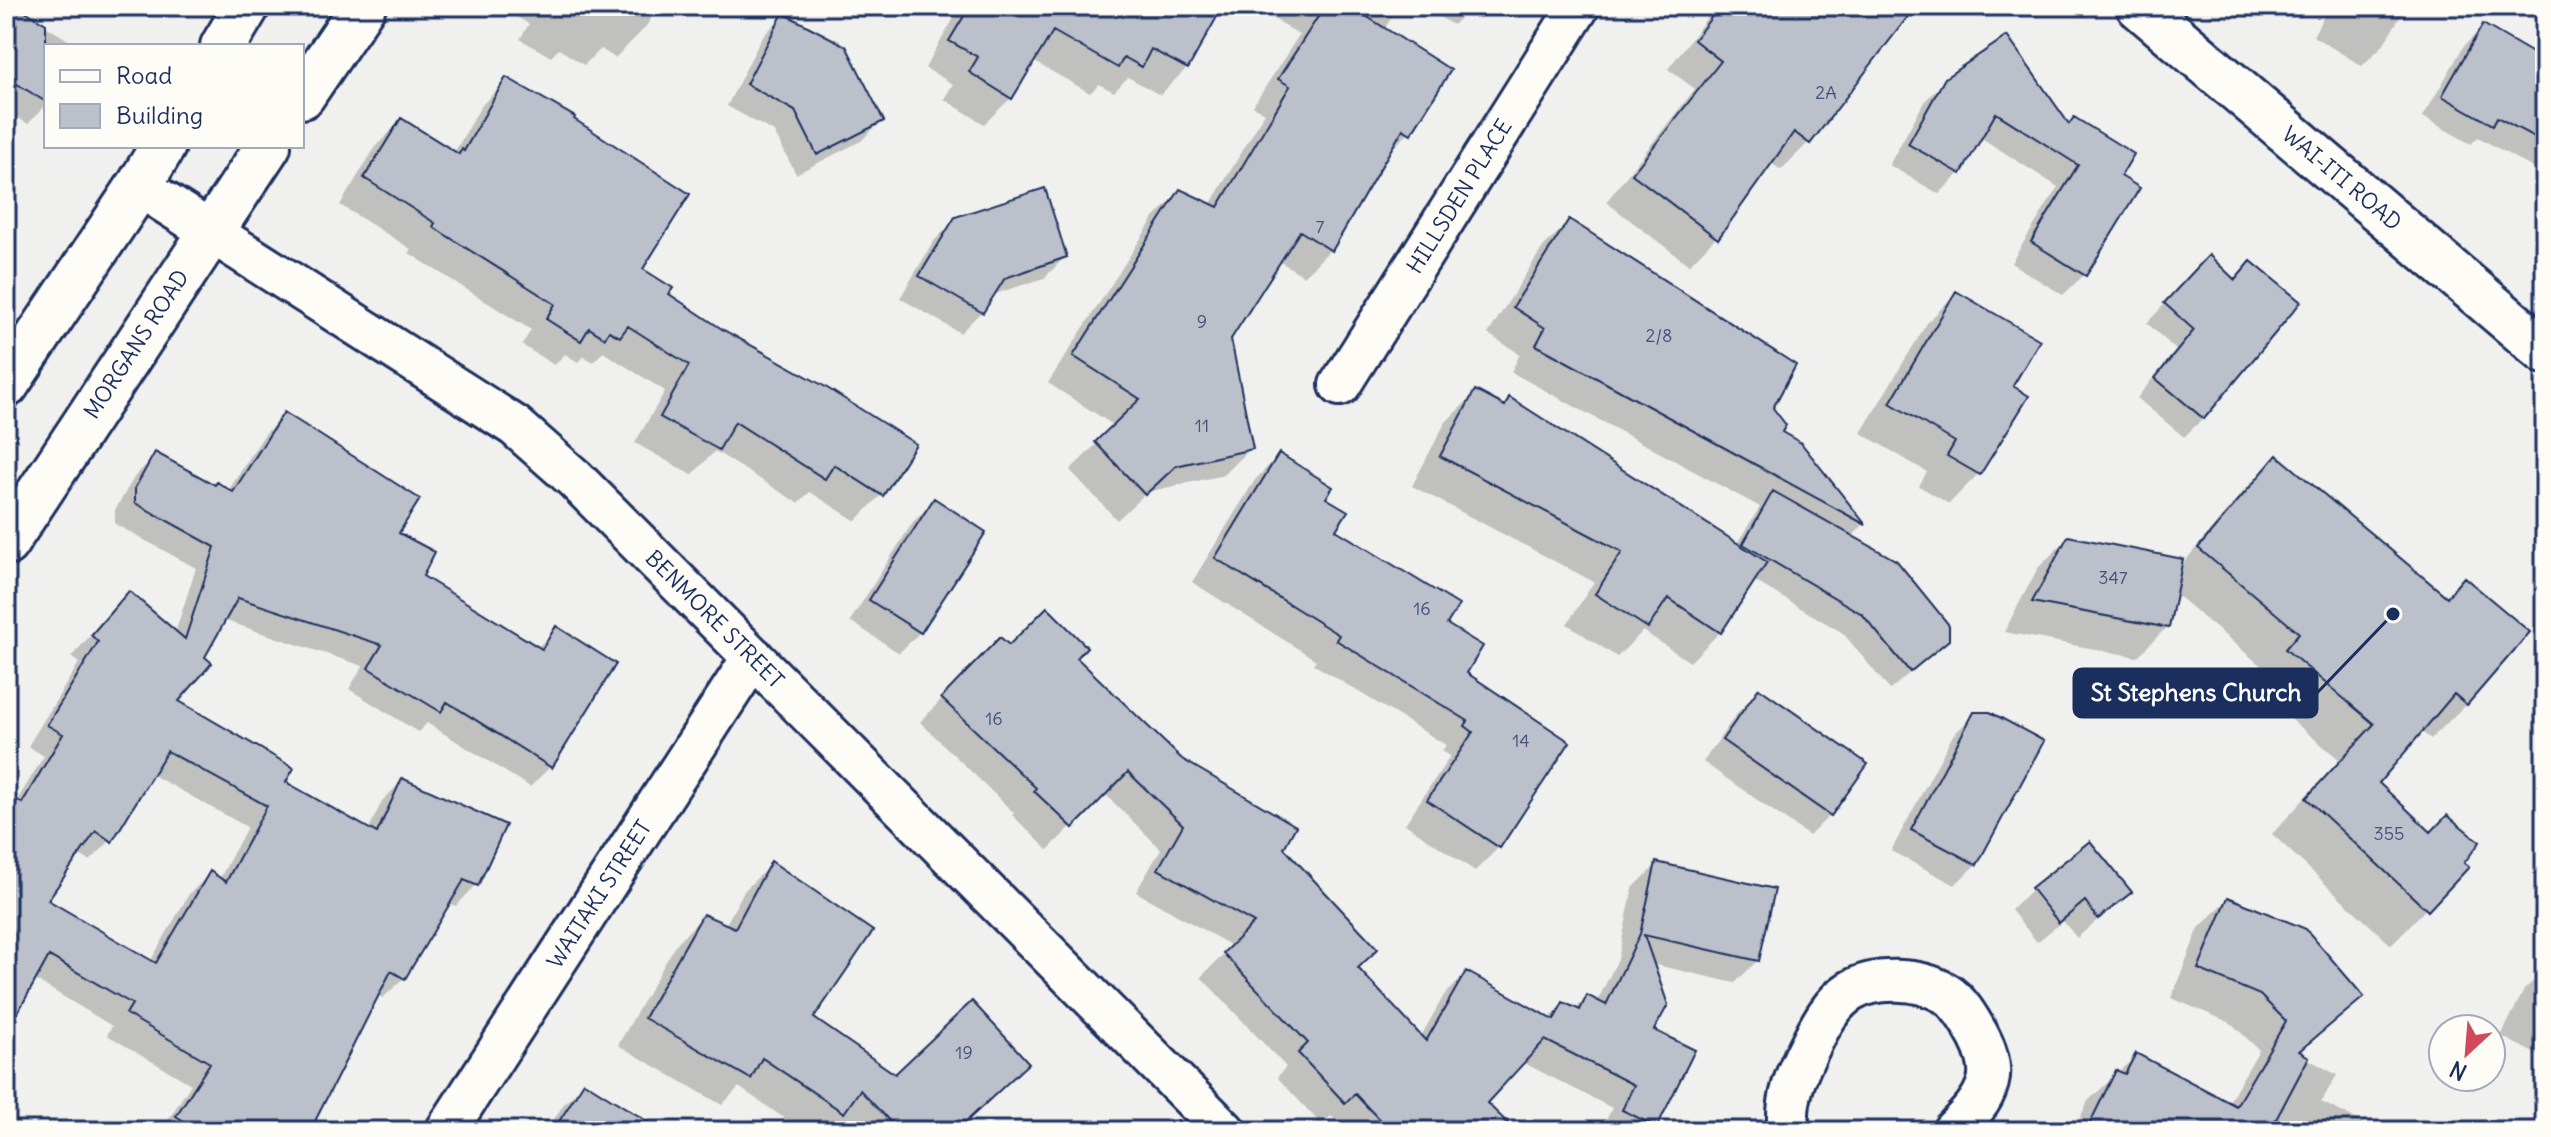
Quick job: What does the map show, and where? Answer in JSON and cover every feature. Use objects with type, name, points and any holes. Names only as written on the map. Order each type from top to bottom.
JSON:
[{"type":"street","points":[[224,44],[247,6]]},
{"type":"street","points":[[304,93],[363,6]]},
{"type":"street","name":"HILLSDEN PLACE","points":[[1340,385],[1579,6]]},
{"type":"street","name":"WAI-ITI ROAD","points":[[2139,6],[2545,351]]},
{"type":"street","points":[[6,385],[162,148]]},
{"type":"street","name":"MORGANS ROAD","points":[[9,530],[267,148]]},
{"type":"street","name":"BENMORE STREET","points":[[139,186],[515,426],[575,479],[1225,1131]]},
{"type":"street","name":"WAITAKI STREET","points":[[446,1131],[753,657]]},
{"type":"street","points":[[1789,1131],[1786,1112],[1799,1067],[1825,1018],[1850,991],[1886,980],[1920,982],[1947,994],[1968,1017],[1986,1049],[1988,1081],[1972,1113],[1953,1131]]},
{"type":"building","points":[[6,6],[17,6],[46,24],[44,101],[6,77]]},
{"type":"building","points":[[970,6],[1223,6],[1188,69],[1151,49],[1142,67],[1124,57],[1118,68],[1053,31],[1012,99],[969,72],[978,57],[949,41]]},
{"type":"building","points":[[1325,6],[1350,6],[1451,70],[1411,134],[1403,129],[1332,251],[1300,231],[1231,339],[1253,449],[1176,466],[1145,495],[1095,442],[1140,399],[1073,356],[1180,189],[1218,207],[1290,86],[1278,79]]},
{"type":"building","points":[[1720,6],[1916,6],[1810,144],[1794,132],[1718,239],[1632,174],[1721,61],[1694,40]]},
{"type":"building","points":[[783,13],[846,46],[884,121],[817,155],[795,111],[746,84]]},
{"type":"building","points":[[2483,24],[2545,60],[2545,117],[2534,137],[2497,117],[2493,125],[2442,96]]},
{"type":"building","points":[[2007,36],[2069,124],[2074,117],[2134,154],[2121,176],[2140,188],[2086,276],[2031,242],[2078,165],[1996,113],[1961,174],[1908,144],[1945,78]]},
{"type":"building","points":[[506,77],[575,117],[690,194],[643,269],[673,288],[669,294],[722,329],[824,386],[916,444],[883,496],[834,465],[825,479],[735,422],[719,450],[660,417],[689,365],[628,326],[620,337],[609,331],[605,338],[589,328],[581,341],[546,319],[555,304],[433,227],[435,223],[364,178],[401,118],[459,154],[462,149],[464,151]]},
{"type":"building","points":[[1045,188],[1067,257],[1005,278],[983,313],[919,276],[955,217]]},
{"type":"building","points":[[1569,219],[1796,365],[1773,408],[1786,425],[1782,432],[1801,443],[1866,525],[1536,345],[1545,328],[1513,307]]},
{"type":"building","points":[[2209,255],[2235,280],[2251,261],[2301,302],[2204,419],[2155,378],[2194,330],[2164,303]]},
{"type":"building","points":[[1956,291],[2040,340],[2013,386],[2029,396],[1980,475],[1947,456],[1955,442],[1890,403]]},
{"type":"building","points":[[1475,390],[1505,406],[1509,397],[1767,562],[1721,633],[1668,598],[1648,628],[1595,594],[1622,552],[1440,456]]},
{"type":"building","points":[[284,412],[420,499],[399,533],[435,552],[423,576],[542,649],[556,626],[616,664],[552,768],[447,702],[441,712],[368,668],[382,645],[238,598],[205,657],[212,663],[179,701],[294,768],[286,782],[377,833],[402,778],[506,825],[478,886],[464,880],[405,979],[391,971],[310,1131],[200,1131],[176,1116],[210,1063],[126,1014],[132,1004],[49,956],[6,1034],[6,793],[22,803],[63,734],[47,725],[98,642],[91,635],[129,591],[185,639],[215,547],[135,503],[135,488],[155,452],[233,492]],"holes":[[[167,751],[267,806],[226,882],[210,871],[156,963],[48,900],[96,831],[112,842]]]},
{"type":"building","points":[[1279,453],[1333,487],[1326,498],[1348,511],[1336,530],[1459,605],[1447,624],[1483,646],[1467,673],[1570,742],[1500,848],[1427,800],[1473,732],[1465,726],[1468,721],[1336,640],[1339,635],[1215,558]]},
{"type":"building","points":[[2277,455],[2447,597],[2464,577],[2530,632],[2467,705],[2454,694],[2379,783],[2431,832],[2447,815],[2480,842],[2464,863],[2469,867],[2428,911],[2306,798],[2374,724],[2285,649],[2299,633],[2198,548]]},
{"type":"building","points":[[1773,491],[1897,561],[1949,625],[1949,640],[1910,672],[1862,614],[1743,544]]},
{"type":"building","points":[[934,498],[986,532],[921,633],[869,600]]},
{"type":"building","points":[[2068,536],[2183,559],[2169,628],[2032,602]]},
{"type":"building","points":[[1047,607],[1087,647],[1077,658],[1182,759],[1296,826],[1284,848],[1378,949],[1358,968],[1426,1041],[1466,971],[1554,1020],[1563,1002],[1580,1010],[1587,995],[1606,1005],[1640,934],[1656,862],[1775,889],[1759,961],[1644,935],[1668,1005],[1654,1030],[1695,1050],[1657,1127],[1622,1110],[1634,1085],[1545,1040],[1487,1103],[1516,1131],[1390,1131],[1355,1094],[1345,1103],[1298,1053],[1308,1043],[1223,953],[1254,923],[1158,869],[1183,825],[1128,772],[1073,828],[1034,791],[1036,788],[941,698],[1000,637],[1009,645]]},
{"type":"building","points":[[1759,688],[1868,764],[1831,816],[1722,740]]},
{"type":"building","points":[[1974,712],[1990,712],[2044,741],[1977,865],[1911,830]]},
{"type":"building","points":[[2090,841],[2132,892],[2098,919],[2085,901],[2059,923],[2031,888]]},
{"type":"building","points":[[771,861],[873,931],[814,1018],[895,1074],[972,1001],[1029,1063],[956,1131],[899,1131],[860,1090],[844,1113],[762,1058],[751,1079],[644,1018],[703,914],[735,928]]},
{"type":"building","points":[[2228,897],[2306,929],[2364,997],[2299,1051],[2309,1057],[2273,1125],[2284,1131],[2086,1131],[2116,1070],[2125,1074],[2136,1053],[2236,1106],[2286,1021],[2260,995],[2198,969]]},
{"type":"building","points":[[584,1082],[663,1131],[553,1131]]},
{"type":"place","name":"St Stephens Church","points":[[2393,614]]}]
